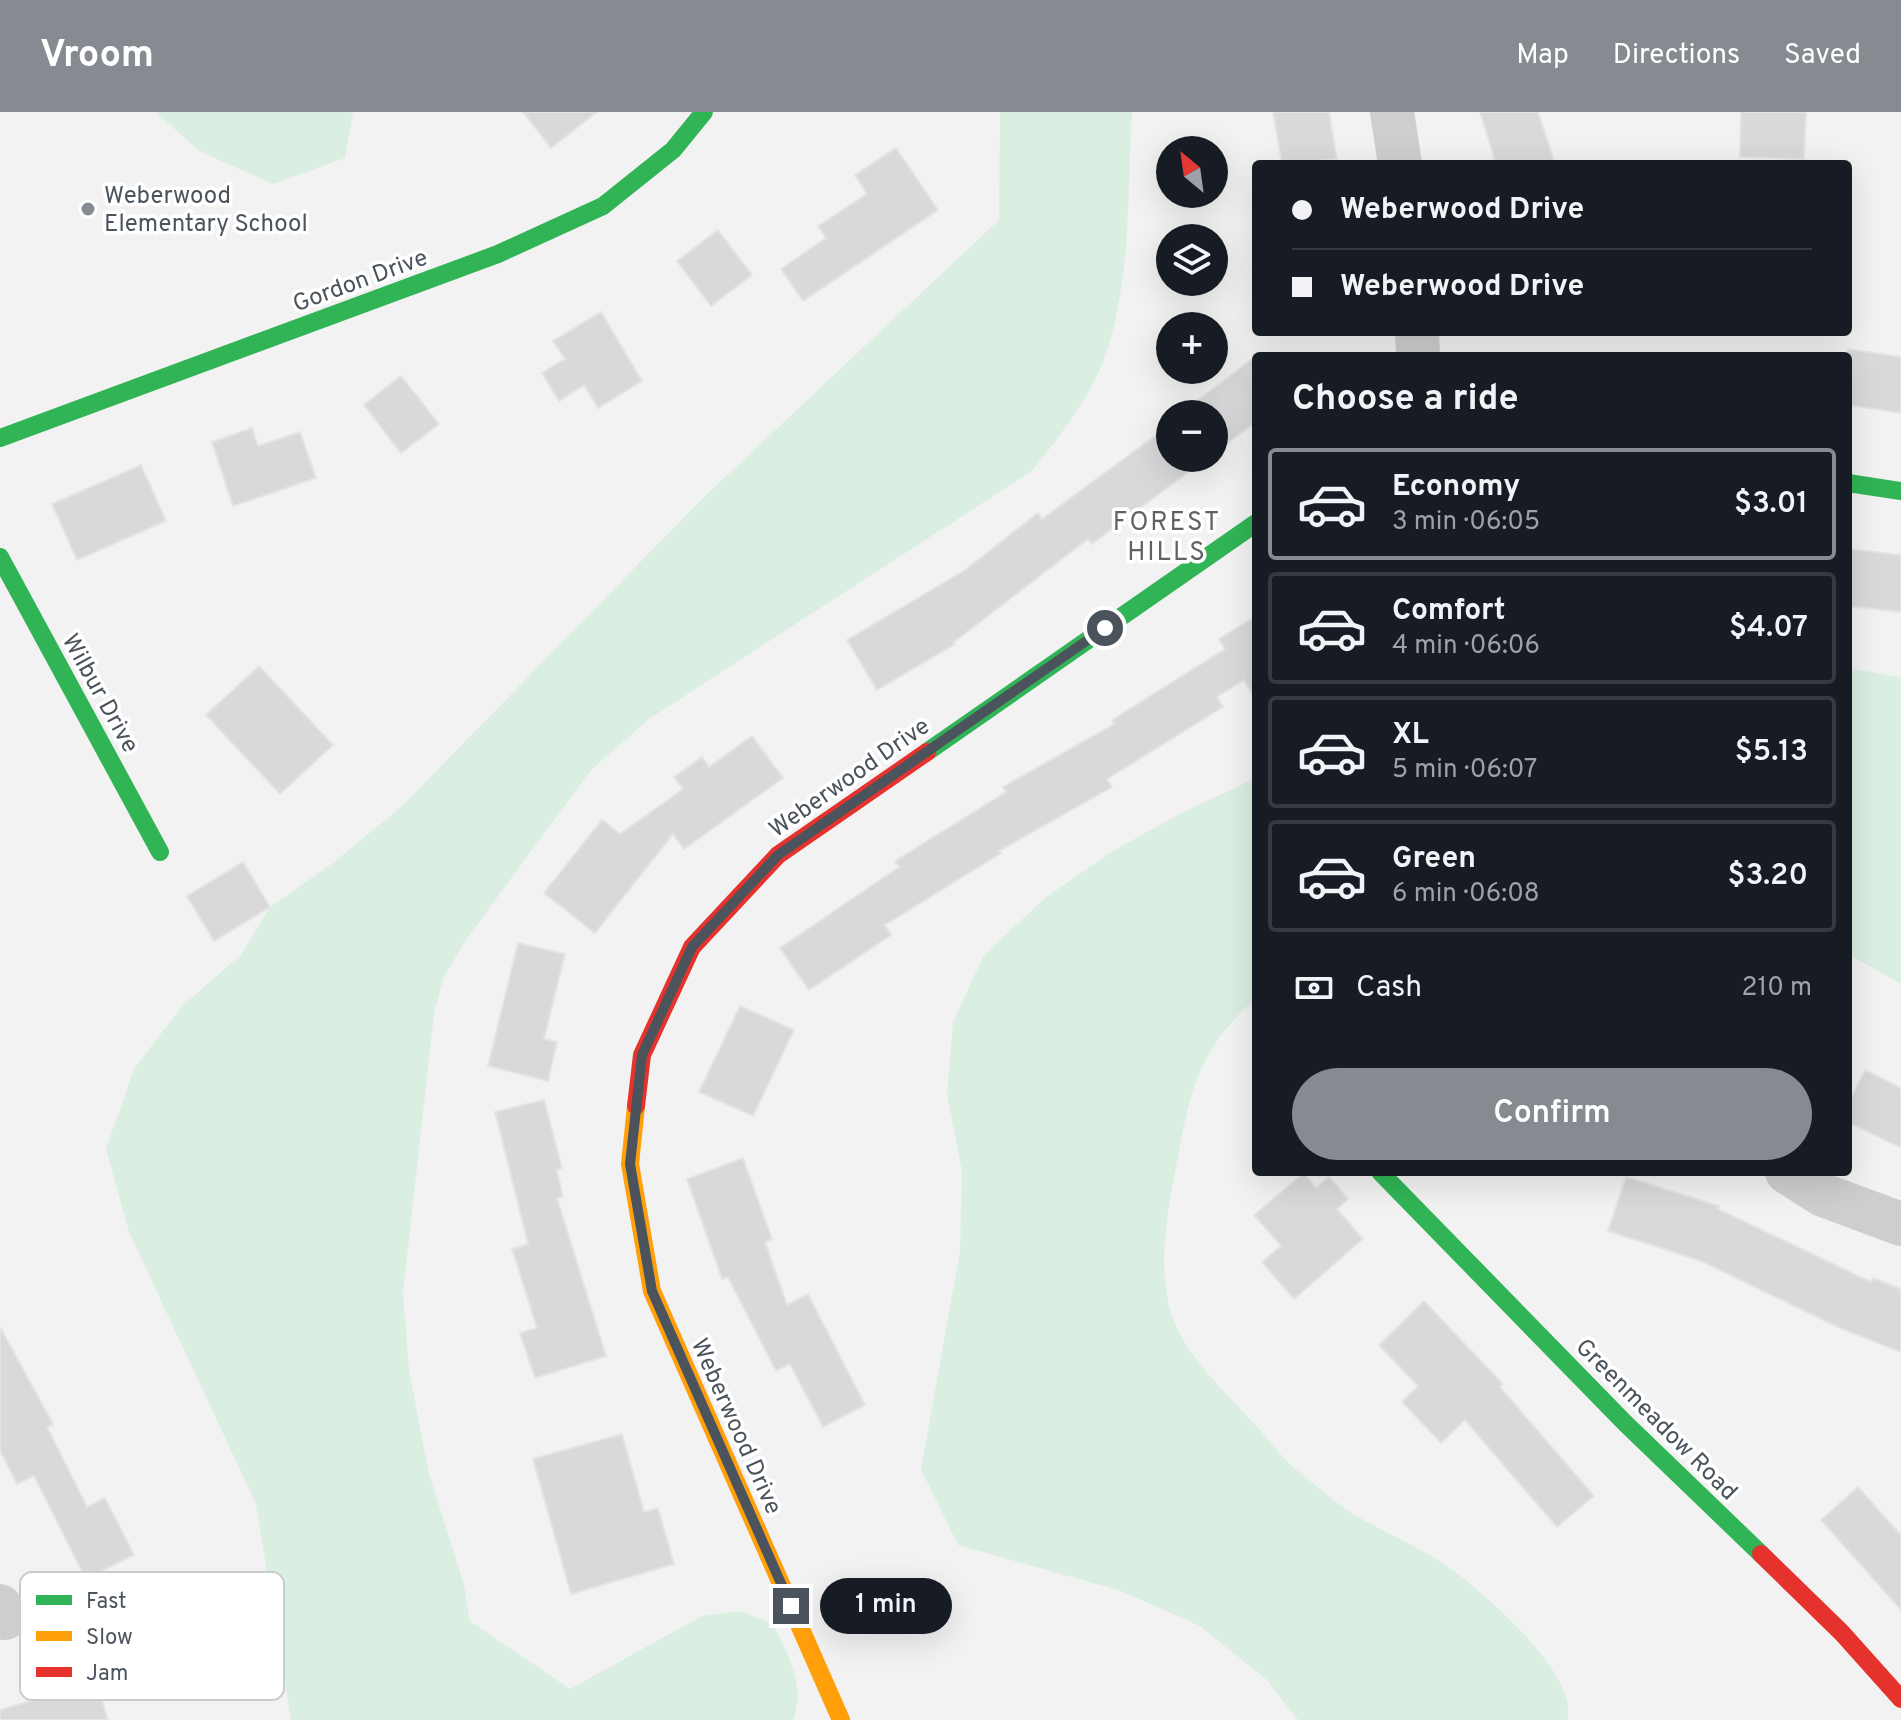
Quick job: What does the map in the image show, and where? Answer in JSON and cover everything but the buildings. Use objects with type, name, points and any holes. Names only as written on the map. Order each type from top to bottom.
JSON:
[{"type":"street","name":"Gordon Drive","points":[[0,438],[498,254],[603,206],[673,150],[704,112]]},
{"type":"street","points":[[1392,112],[1399,160]]},
{"type":"street","points":[[1852,484],[1901,491]]},
{"type":"street","name":"Weberwood Drive","points":[[841,1720],[652,1291],[630,1164],[642,1055],[692,947],[778,855],[1252,526]]},
{"type":"street","name":"Wilbur Drive","points":[[0,557],[160,852]]},
{"type":"street","name":"Greenmeadow Road","points":[[1384,1176],[1625,1423],[1842,1633],[1901,1699]]},
{"type":"street","points":[[1793,1176],[1823,1195],[1901,1224]]},
{"type":"green space","points":[[156,112],[353,112],[345,158],[273,184],[199,151]]},
{"type":"green space","points":[[1000,112],[1132,112],[1124,270],[1119,302],[1103,362],[1081,405],[1032,471],[649,719],[591,770],[465,941],[444,977],[434,1013],[403,1293],[409,1369],[428,1470],[464,1585],[470,1621],[570,1689],[702,1616],[740,1611],[773,1624],[779,1635],[794,1670],[797,1695],[793,1720],[291,1720],[284,1677],[284,1572],[267,1572],[256,1504],[129,1232],[106,1149],[134,1069],[182,1006],[241,955],[270,907],[333,863],[402,806],[703,498],[999,220]]},
{"type":"green space","points":[[1852,669],[1901,677],[1901,984],[1852,956]]},
{"type":"green space","points":[[1252,780],[1252,1002],[1208,1055],[1192,1095],[1181,1141],[1164,1249],[1166,1290],[1177,1328],[1203,1368],[1292,1466],[1350,1512],[1450,1568],[1526,1636],[1559,1681],[1567,1702],[1567,1720],[1298,1720],[1267,1680],[1200,1626],[1121,1591],[958,1545],[921,1469],[960,1251],[962,1172],[947,1094],[953,1022],[984,955],[1045,898],[1111,852],[1185,811]]},
{"type":"traffic: fast","points":[[0,438],[498,254],[603,206],[673,150],[704,112]]},
{"type":"traffic: fast","points":[[1852,484],[1901,491]]},
{"type":"traffic: fast","points":[[927,752],[1252,526]]},
{"type":"traffic: fast","points":[[0,557],[160,852]]},
{"type":"traffic: fast","points":[[1384,1176],[1625,1423],[1761,1554]]},
{"type":"traffic: slow","points":[[636,1106],[630,1164],[652,1291],[841,1720]]},
{"type":"traffic: jam","points":[[636,1106],[642,1055],[692,947],[778,855],[927,752]]},
{"type":"traffic: jam","points":[[1761,1554],[1842,1633],[1901,1699]]},
{"type":"place","name":"Weberwood Elementary School","points":[[88,209]]},
{"type":"district","name":"FOREST HILLS","points":[[1167,536]]},
{"type":"route","points":[[791,1606],[652,1291],[630,1164],[642,1055],[692,947],[778,855],[1105,628]]}]
